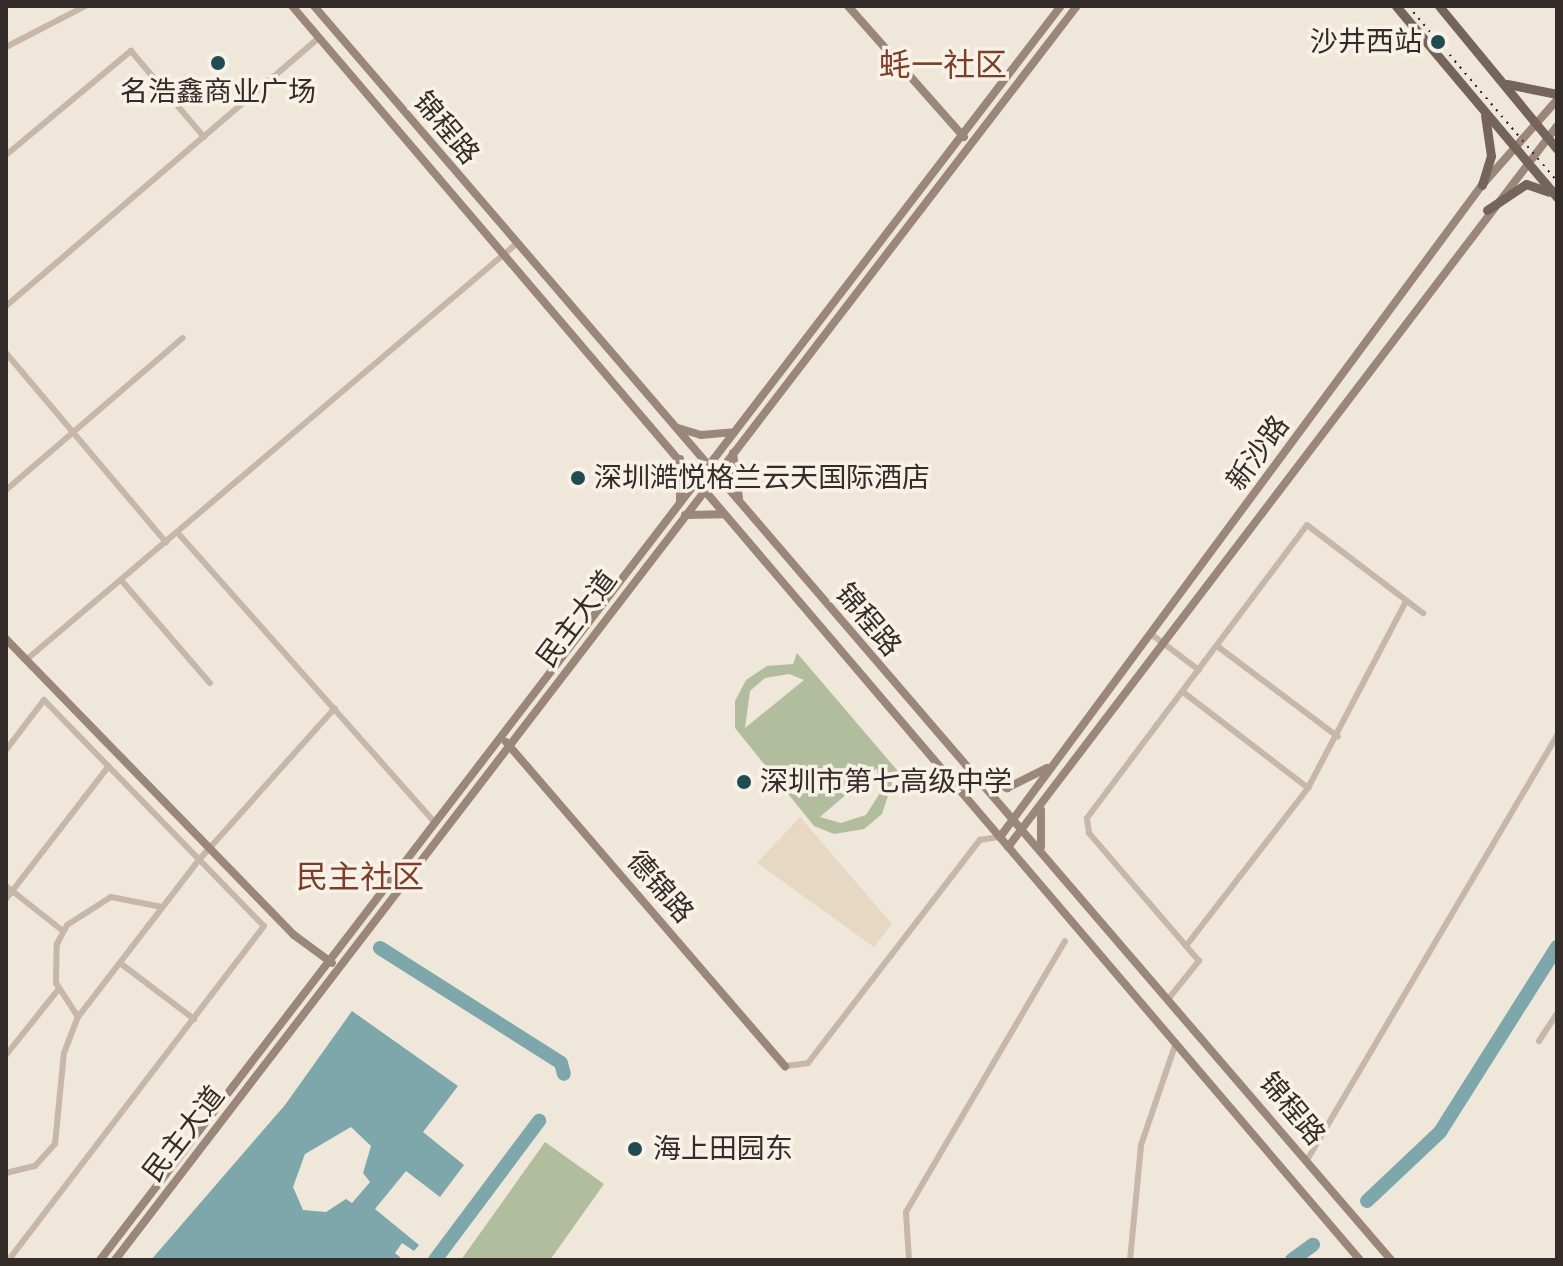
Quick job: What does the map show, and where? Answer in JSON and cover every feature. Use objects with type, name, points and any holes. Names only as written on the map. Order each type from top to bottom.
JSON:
[{"type":"main road","name":"锦程路","points":[[292,6],[503,255],[679,455],[700,486],[1360,1260]]},
{"type":"main road","name":"锦程路","points":[[314,6],[516,244],[678,428],[707,469],[741,502],[1391,1260]]},
{"type":"main road","points":[[848,6],[970,144]]},
{"type":"main road","name":"民主大道","points":[[115,1260],[684,515],[707,469],[1061,6]]},
{"type":"main road","name":"民主大道","points":[[100,1260],[680,502],[714,477],[1077,6]]},
{"type":"main road","points":[[1396,6],[1557,198]]},
{"type":"main road","points":[[1439,6],[1557,149]]},
{"type":"main road","points":[[1503,82],[1536,95],[1557,94]]},
{"type":"main road","name":"新沙路","points":[[1000,837],[1482,185],[1534,121],[1557,100]]},
{"type":"main road","points":[[1479,105],[1491,143],[1482,185]]},
{"type":"main road","name":"新沙路","points":[[1008,847],[1525,159],[1557,126]]},
{"type":"main road","points":[[1487,210],[1526,184],[1557,198]]},
{"type":"main road","points":[[678,428],[701,435],[735,432]]},
{"type":"main road","points":[[733,452],[731,479],[741,502]]},
{"type":"main road","points":[[679,455],[680,502]]},
{"type":"main road","points":[[684,515],[724,514]]},
{"type":"main road","points":[[6,639],[294,935],[339,969]]},
{"type":"main road","name":"德锦路","points":[[501,737],[785,1066]]},
{"type":"main road","points":[[976,777],[1007,788],[1057,760]]},
{"type":"main road","points":[[1042,851],[1036,821],[1045,798]]},
{"type":"street","points":[[6,47],[85,6]]},
{"type":"street","points":[[6,306],[319,38]]},
{"type":"street","points":[[6,155],[131,51],[204,137]]},
{"type":"street","points":[[26,660],[516,244]]},
{"type":"street","points":[[6,490],[183,338]]},
{"type":"street","points":[[6,353],[166,542]]},
{"type":"street","points":[[1169,998],[1199,961],[1089,833],[1087,818],[1307,525],[1423,613]]},
{"type":"street","points":[[177,532],[435,823]]},
{"type":"street","points":[[121,580],[210,683]]},
{"type":"street","points":[[1186,946],[1308,788],[1338,737],[1406,601]]},
{"type":"street","points":[[1151,634],[1199,670]]},
{"type":"street","points":[[1217,646],[1338,737]]},
{"type":"street","points":[[1183,692],[1308,788]]},
{"type":"street","points":[[6,750],[44,700],[264,926],[9,1260]]},
{"type":"street","points":[[6,1173],[35,1166],[55,1144],[64,1053],[78,1017],[198,861],[335,708]]},
{"type":"street","points":[[1307,1160],[1557,735]]},
{"type":"street","points":[[6,899],[9,888],[108,767]]},
{"type":"street","points":[[785,1066],[808,1063],[980,840],[1000,837]]},
{"type":"street","points":[[9,888],[63,931]]},
{"type":"street","points":[[6,1055],[57,991],[63,931],[81,910],[111,897],[162,907]]},
{"type":"street","points":[[909,1260],[906,1212],[1065,941]]},
{"type":"street","points":[[120,963],[194,1019]]},
{"type":"street","points":[[57,991],[78,1017]]},
{"type":"street","points":[[1539,1041],[1556,1016]]},
{"type":"street","points":[[1130,1260],[1141,1145],[1176,1043]]},
{"type":"green space","points":[[797,653],[902,776],[893,780],[882,814],[864,829],[834,834],[814,826],[735,728],[735,701],[746,680],[767,666],[793,664]],"holes":[[[789,674],[804,680],[745,728],[750,691],[765,678]],[[877,768],[880,793],[866,815],[841,823],[820,817]]]},
{"type":"green space","points":[[545,1142],[604,1184],[550,1260],[461,1260]]},
{"type":"shaded area","points":[[800,817],[892,924],[874,947],[757,863]]},
{"type":"water","points":[[352,1011],[458,1086],[423,1132],[464,1165],[440,1197],[406,1171],[375,1209],[419,1245],[414,1251],[402,1243],[395,1253],[403,1260],[151,1260],[285,1105]],"holes":[[[351,1127],[371,1146],[363,1173],[370,1182],[352,1203],[346,1199],[326,1212],[303,1210],[293,1187],[305,1154]]]},
{"type":"waterway","points":[[1367,1201],[1440,1132],[1557,947]]},
{"type":"waterway","points":[[380,948],[561,1063],[564,1074]]},
{"type":"waterway","points":[[435,1260],[539,1121]]},
{"type":"waterway","points":[[1292,1260],[1313,1245]]},
{"type":"railway","points":[[1408,6],[1557,181]]},
{"type":"place","name":"沙井西站","points":[[1438,42]]},
{"type":"place","name":"名浩鑫商业广场","points":[[218,63]]},
{"type":"place","name":"深圳澔悦格兰云天国际酒店","points":[[578,478]]},
{"type":"place","name":"深圳市第七高级中学","points":[[744,782]]},
{"type":"place","name":"海上田园东","points":[[635,1149]]},
{"type":"district","name":"蚝一社区","points":[[943,66]]},
{"type":"district","name":"民主社区","points":[[360,878]]}]
